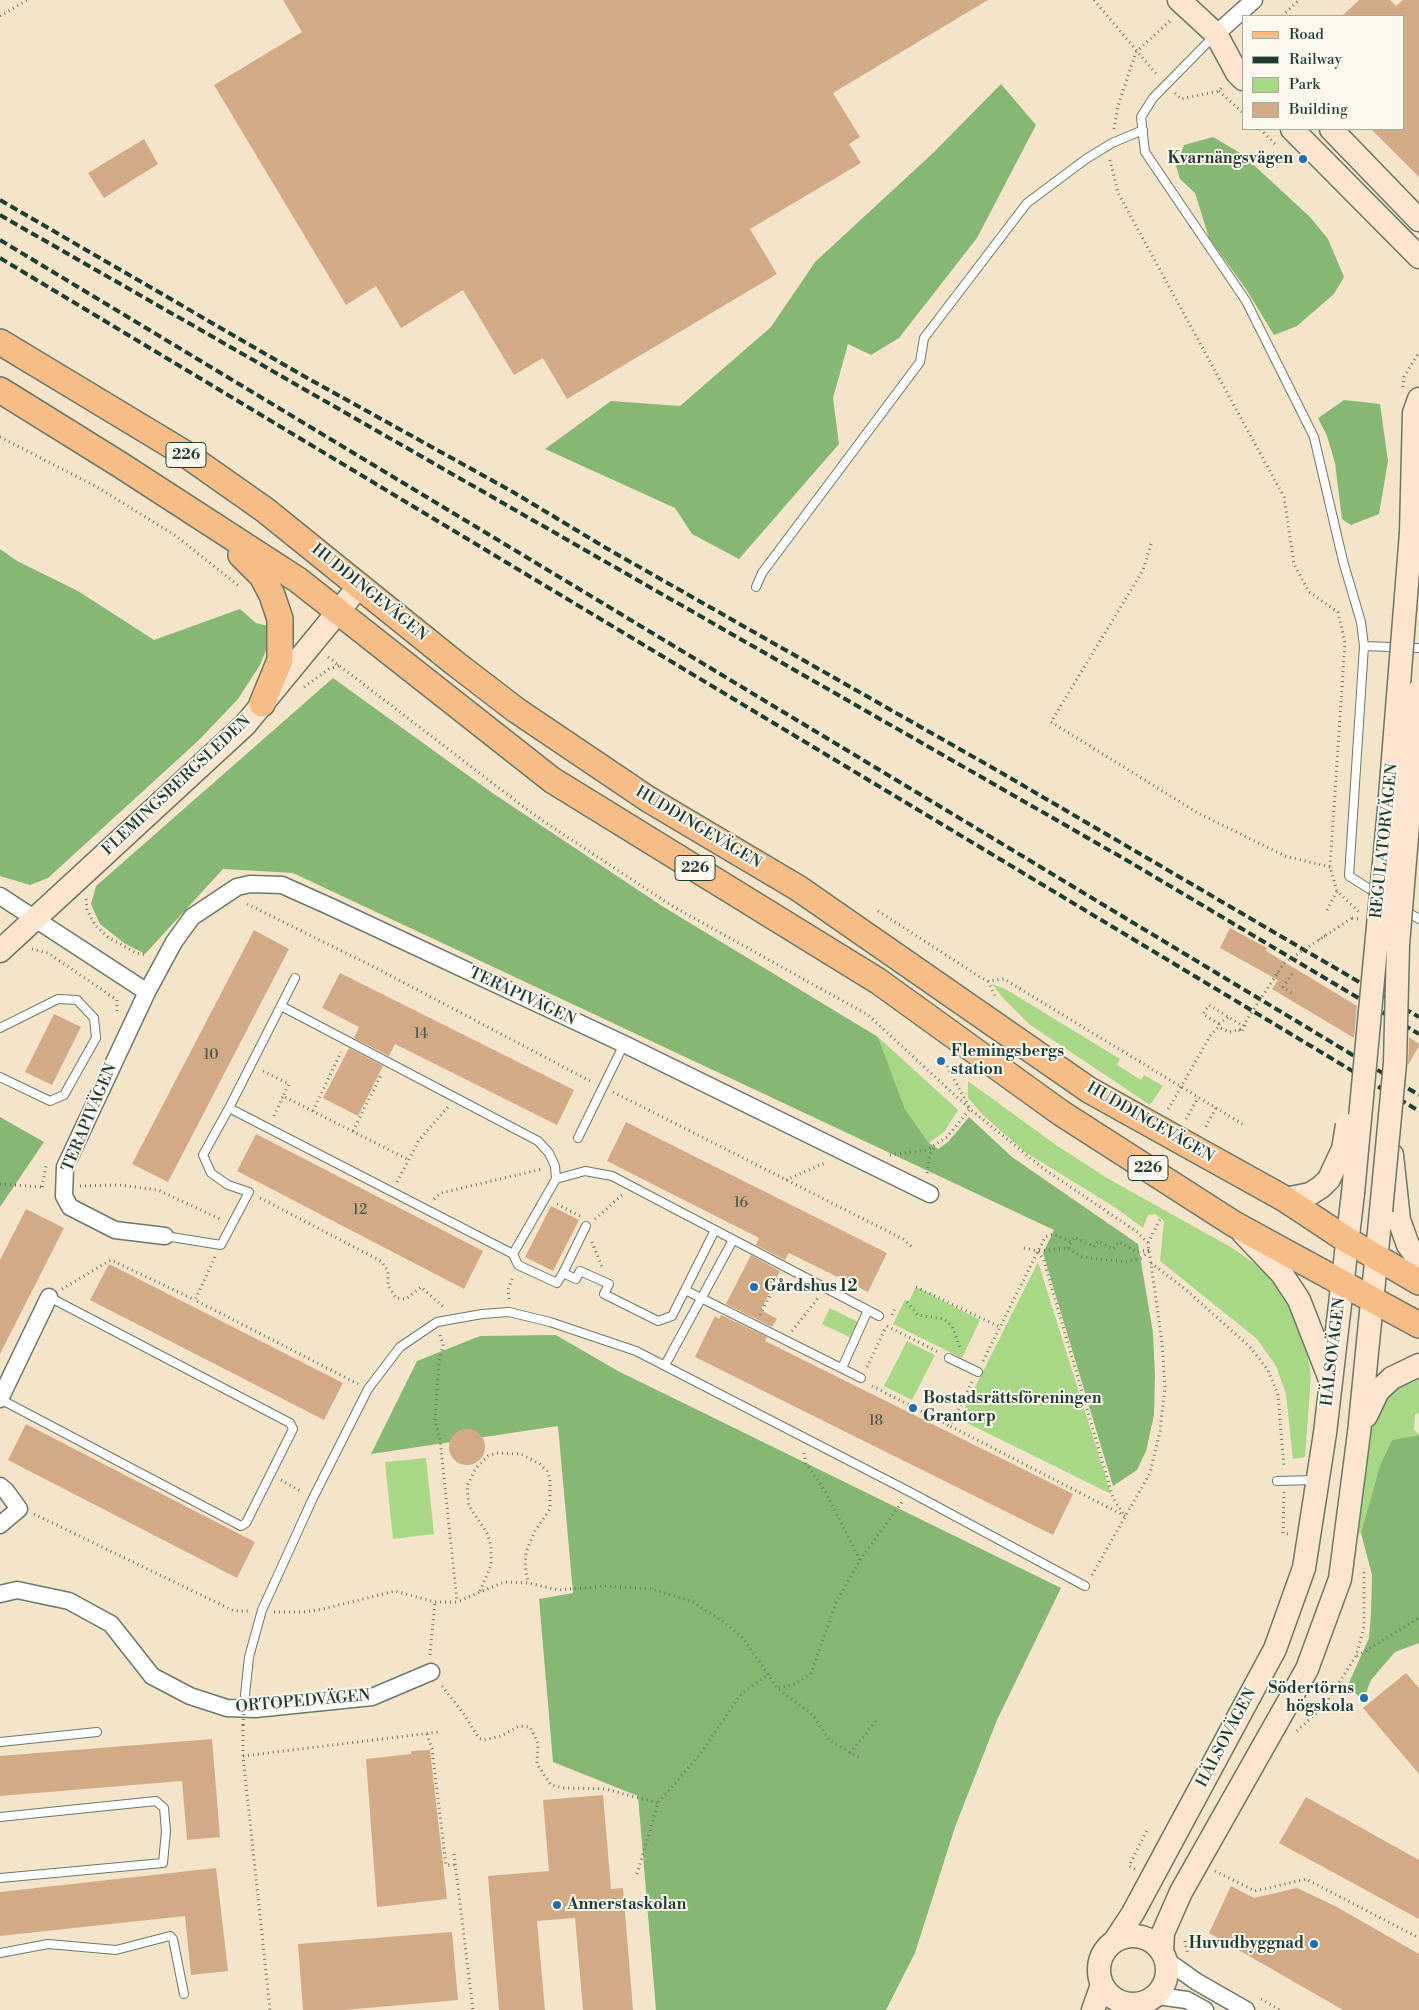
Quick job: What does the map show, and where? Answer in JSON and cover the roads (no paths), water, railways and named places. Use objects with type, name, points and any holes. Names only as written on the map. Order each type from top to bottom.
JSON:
[{"type":"main road","name":"HUDDINGEVÄGEN","points":[[0,342],[184,453],[265,510],[456,664],[509,704],[648,799],[798,888],[1090,1090],[1285,1199],[1347,1240],[1419,1282]]},
{"type":"main road","name":"HUDDINGEVÄGEN","points":[[0,390],[120,464],[298,580],[552,780],[878,982],[1061,1113],[1234,1224],[1419,1325]]},
{"type":"main road","points":[[209,523],[262,576],[278,609],[281,635],[280,660],[262,704]]},
{"type":"street","points":[[1216,34],[1254,0]]},
{"type":"street","points":[[1183,3],[1216,34],[1242,76]]},
{"type":"street","points":[[1216,34],[1242,46]]},
{"type":"street","points":[[1293,130],[1419,257]]},
{"type":"street","points":[[1332,130],[1419,220]]},
{"type":"street","name":"REGULATORVÄGEN","points":[[1342,1284],[1353,1193],[1370,918],[1389,809],[1411,533],[1414,413],[1419,399]]},
{"type":"street","name":"FLEMINGSBERGSLEDEN","points":[[0,951],[246,725],[360,585]]},
{"type":"street","name":"REGULATORVÄGEN","points":[[1373,1300],[1377,1257],[1390,1215],[1389,1131],[1395,1063],[1398,945],[1419,691]]},
{"type":"street","name":"TERAPIVÄGEN","points":[[166,1236],[132,1234],[106,1226],[70,1207],[64,1196],[65,1168],[147,992],[174,942],[192,917],[236,888],[250,884],[282,885],[624,1044],[860,1158],[930,1194]]},
{"type":"street","points":[[0,896],[147,992]]},
{"type":"street","points":[[1285,1199],[1310,1194],[1322,1187],[1329,1179],[1343,1149],[1370,918]]},
{"type":"street","points":[[1390,1215],[1419,1260]]},
{"type":"street","points":[[1234,1224],[1282,1274],[1299,1300],[1331,1382]]},
{"type":"street","name":"HÄLSOVÄGEN","points":[[1114,1942],[1133,1913],[1275,1649],[1304,1568],[1331,1382],[1342,1284]]},
{"type":"street","points":[[0,1399],[49,1297]]},
{"type":"street","name":"HÄLSOVÄGEN","points":[[1164,1956],[1163,1933],[1181,1892],[1307,1670],[1340,1579],[1359,1433],[1373,1300]]},
{"type":"street","points":[[1359,1433],[1370,1405],[1378,1391],[1392,1378],[1419,1365]]},
{"type":"street","points":[[0,1486],[6,1491],[19,1510],[0,1525]]},
{"type":"street","name":"ORTOPEDVÄGEN","points":[[0,1594],[17,1590],[69,1600],[111,1624],[152,1676],[190,1696],[226,1708],[255,1708],[372,1697],[431,1672]]},
{"type":"street","points":[[1205,2010],[1187,2000],[1130,2005],[1114,1999],[1102,1985],[1099,1971],[1101,1958],[1114,1942],[1128,1936],[1140,1936],[1153,1942],[1164,1956],[1196,1982],[1246,2010]]},
{"type":"street","points":[[1143,2004],[1166,1982],[1168,1972],[1164,1956]]},
{"type":"street","points":[[1093,2010],[1102,1985]]},
{"type":"lane","points":[[1216,34],[1153,98],[1141,118],[1145,152],[1246,301],[1314,437],[1361,622],[1364,646],[1349,876],[1388,900]]},
{"type":"lane","points":[[756,587],[762,573],[920,362],[924,338],[1027,203],[1086,159],[1112,143],[1143,130]]},
{"type":"lane","points":[[1364,646],[1419,648]]},
{"type":"lane","points":[[1396,905],[1419,919]]},
{"type":"lane","points":[[166,1236],[221,1245],[249,1192],[228,1185],[210,1173],[202,1155],[229,1108],[295,978]]},
{"type":"lane","points":[[0,1028],[58,999],[77,1000],[94,1018],[96,1038],[64,1095],[50,1101],[0,1077]]},
{"type":"lane","points":[[280,1006],[538,1141],[549,1153],[555,1168],[556,1179],[513,1254]]},
{"type":"lane","points":[[578,1138],[624,1044]]},
{"type":"lane","points":[[229,1108],[513,1254],[518,1265],[557,1284],[586,1226]]},
{"type":"lane","points":[[556,1179],[585,1171],[612,1176],[879,1316]]},
{"type":"lane","points":[[563,1272],[576,1279],[580,1271],[609,1284],[604,1294],[658,1321],[672,1316],[716,1230]]},
{"type":"lane","points":[[665,1365],[733,1240]]},
{"type":"lane","points":[[685,1290],[861,1378]]},
{"type":"lane","points":[[0,1399],[241,1526],[246,1523],[293,1429],[290,1423],[49,1297]]},
{"type":"lane","points":[[842,1368],[868,1310]]},
{"type":"lane","points":[[245,1695],[249,1657],[262,1610],[313,1498],[368,1389],[400,1347],[437,1322],[456,1319],[510,1312],[550,1322],[636,1350],[910,1492],[1085,1586]]},
{"type":"lane","points":[[672,1316],[687,1325]]},
{"type":"lane","points":[[949,1358],[978,1372]]},
{"type":"lane","points":[[1277,1480],[1317,1480]]},
{"type":"lane","points":[[0,1742],[97,1732]]},
{"type":"lane","points":[[0,1817],[156,1801],[164,1808],[166,1831],[163,1863],[0,1878]]},
{"type":"lane","points":[[0,1953],[48,1944],[116,1950],[170,1936],[173,1939],[184,1994]]},
{"type":"railway","points":[[0,200],[300,374],[513,492],[606,548],[1000,772],[1419,1017]]},
{"type":"railway","points":[[0,215],[1128,861],[1419,1034]]},
{"type":"railway","points":[[0,240],[1419,1095]]},
{"type":"railway","points":[[0,258],[1419,1111]]},
{"type":"place","name":"Kvarnängsvägen","points":[[1303,159]]},
{"type":"place","name":"Flemingsbergs station","points":[[941,1061]]},
{"type":"place","name":"Gårdshus 12","points":[[754,1287]]},
{"type":"place","name":"Bostadsrättsföreningen Grantorp","points":[[913,1408]]},
{"type":"place","name":"Södertörns högskola","points":[[1364,1698]]},
{"type":"place","name":"Annerstaskolan","points":[[557,1905]]},
{"type":"place","name":"Huvudbyggnad","points":[[1314,1944]]}]
